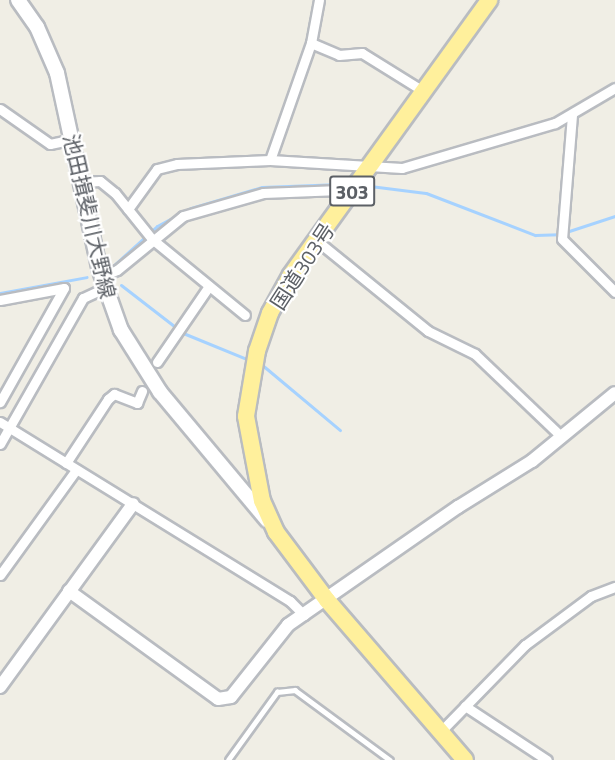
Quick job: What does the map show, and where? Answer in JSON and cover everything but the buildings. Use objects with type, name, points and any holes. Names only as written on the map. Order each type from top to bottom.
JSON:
[{"type":"highway","name":"国道303号","points":[[465,760],[442,729],[276,532],[262,501],[247,435],[249,398],[257,351],[270,314],[316,240],[489,0]]},
{"type":"highway","name":"国道303号","points":[[249,398],[259,463],[270,498],[284,528],[330,597]]},
{"type":"highway","name":"国道303号","points":[[442,729],[472,760]]},
{"type":"main road","name":"池田揖斐川大野線","points":[[18,0],[37,27],[57,72],[103,283],[121,330],[142,366],[276,532]]},
{"type":"street","points":[[270,160],[311,43],[319,0]]},
{"type":"street","points":[[311,43],[339,55],[362,53],[423,91]]},
{"type":"street","points":[[128,209],[157,169],[177,164],[270,160],[402,168],[523,134],[572,115],[615,88]]},
{"type":"street","points":[[0,109],[50,144],[73,139]]},
{"type":"street","points":[[572,115],[562,239],[615,292]]},
{"type":"street","points":[[81,183],[100,181],[128,209],[152,239],[245,315]]},
{"type":"street","points":[[0,444],[83,298],[152,239],[183,216],[263,193],[340,190],[349,194]]},
{"type":"street","points":[[316,240],[428,331],[475,354],[562,437]]},
{"type":"street","points":[[157,362],[209,286]]},
{"type":"street","points":[[0,300],[64,288],[0,402]]},
{"type":"street","points":[[66,463],[108,399],[114,394],[137,404],[142,391]]},
{"type":"street","points":[[69,591],[218,699],[231,697],[272,640],[304,615],[562,437],[615,393]]},
{"type":"street","points":[[0,422],[290,601],[304,615]]},
{"type":"street","points":[[0,575],[76,470]]},
{"type":"street","points":[[0,687],[134,504]]},
{"type":"street","points":[[442,729],[525,645],[591,596],[615,587]]},
{"type":"street","points":[[465,706],[546,760]]},
{"type":"lane","points":[[228,760],[277,692],[295,690],[390,760]]},
{"type":"waterway","points":[[114,265],[157,226],[191,208],[262,187],[341,184]]},
{"type":"waterway","points":[[370,186],[426,193],[535,235],[559,234]]},
{"type":"waterway","points":[[566,232],[615,216]]},
{"type":"waterway","points":[[0,293],[87,277]]},
{"type":"waterway","points":[[121,285],[183,333],[249,360]]},
{"type":"waterway","points":[[261,364],[340,430]]}]
